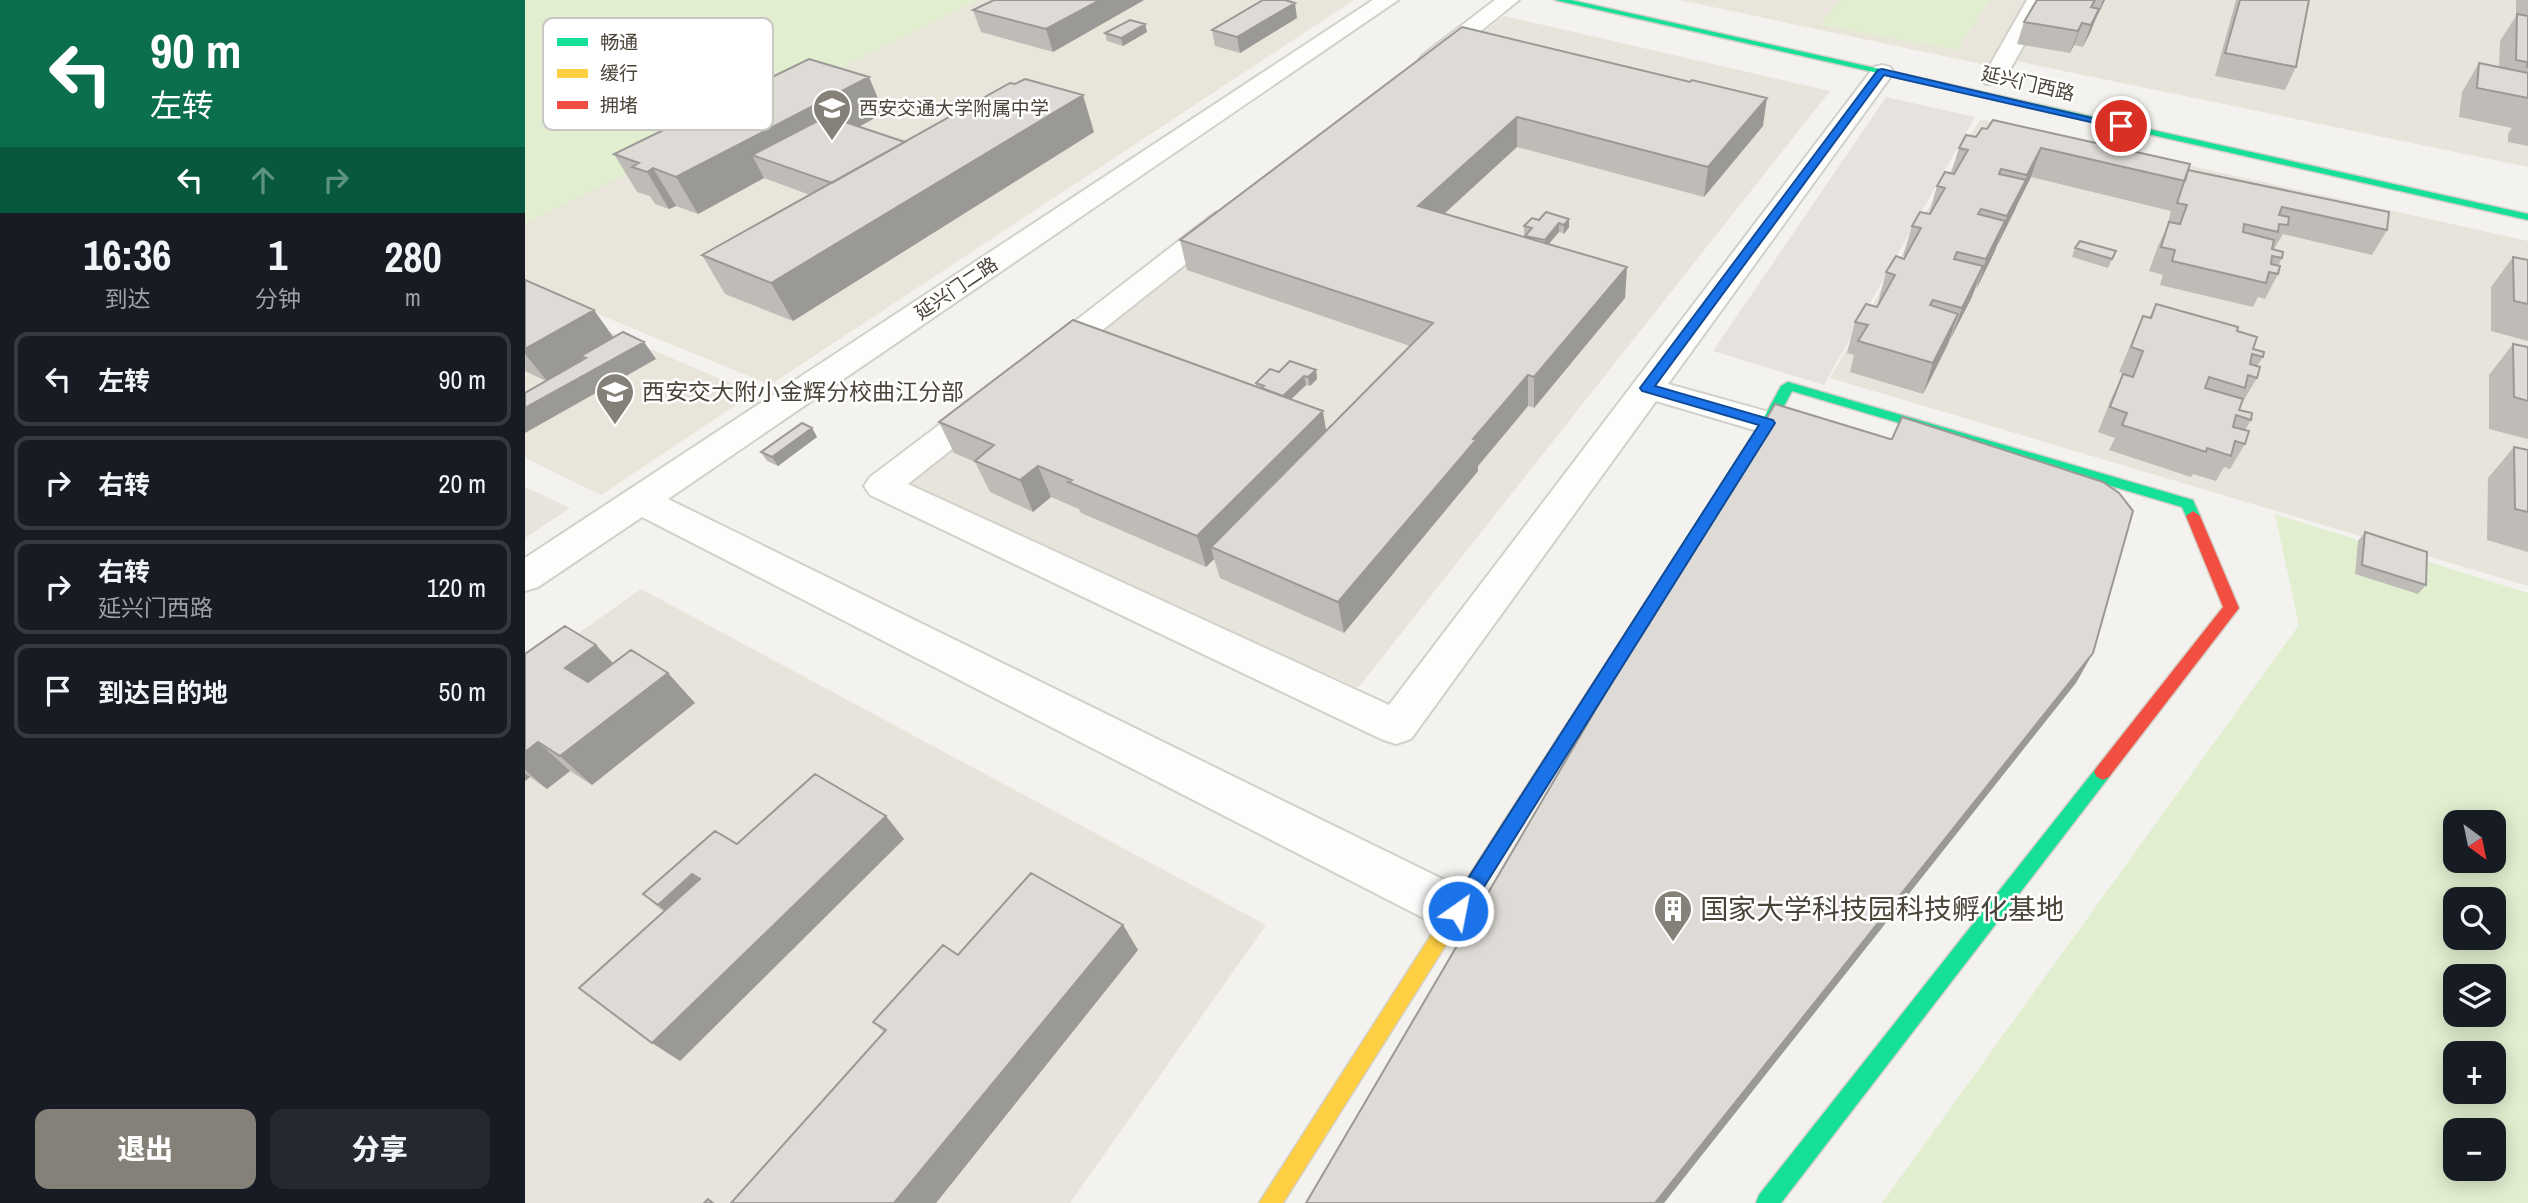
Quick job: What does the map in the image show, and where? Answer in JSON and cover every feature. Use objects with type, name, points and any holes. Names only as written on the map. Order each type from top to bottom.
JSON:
[{"type":"street","name":"延兴门二路","points":[[525,577],[1387,0]]},
{"type":"street","points":[[1409,77],[1508,0]]},
{"type":"street","name":"延兴门西路","points":[[1559,0],[2528,217]]},
{"type":"street","points":[[1601,0],[1913,62]]},
{"type":"street","points":[[1994,79],[2038,0]]},
{"type":"street","points":[[1245,205],[882,486],[1396,727],[1882,72]]},
{"type":"street","points":[[1271,1203],[1768,423],[1788,386],[2188,504],[2231,608],[1767,1203]]},
{"type":"street","points":[[1647,388],[1768,423]]},
{"type":"street","points":[[639,500],[1458,911]]},
{"type":"shaded area","name":"西安交通大学附属中学","points":[[525,0],[1354,0],[770,385],[525,284]]},
{"type":"shaded area","points":[[1679,0],[2031,0],[1991,66]]},
{"type":"shaded area","points":[[2037,0],[2528,0],[2528,167],[2001,58]]},
{"type":"shaded area","points":[[1504,16],[1830,91],[1358,688],[901,482]]},
{"type":"shaded area","points":[[1886,97],[1975,117],[1824,385],[1713,351]]},
{"type":"shaded area","points":[[1980,119],[2528,241],[2528,586],[1830,378]]},
{"type":"shaded area","name":"西安交大附小金辉分校曲江分部","points":[[525,296],[754,393],[601,495],[525,458]]},
{"type":"shaded area","points":[[525,487],[570,508],[525,538]]},
{"type":"shaded area","points":[[641,589],[1266,925],[1070,1203],[525,1203],[525,671]]},
{"type":"green space","points":[[525,0],[978,0],[773,101],[773,18],[543,18],[543,130],[715,130],[525,224]]},
{"type":"green space","points":[[1841,0],[1990,0],[1957,50],[1820,25]]},
{"type":"green space","points":[[2275,514],[2528,593],[2528,1203],[1882,1203],[2299,625]]},
{"type":"building","points":[[994,0],[1100,0],[1046,29],[973,10]]},
{"type":"building","points":[[1263,0],[1295,3],[1237,37],[1212,30]]},
{"type":"building","points":[[2037,0],[2095,0],[2091,7],[2099,9],[2091,25],[2082,23],[2078,31],[2024,22]]},
{"type":"building","points":[[2240,0],[2309,0],[2296,67],[2225,53]]},
{"type":"building","points":[[2517,14],[2528,16],[2528,67],[2527,62],[2516,60]]},
{"type":"building","points":[[1130,20],[1145,24],[1121,38],[1105,33]]},
{"type":"building","points":[[1462,27],[1767,98],[1708,167],[1517,117],[1418,206],[1627,267],[1534,377],[1528,375],[1338,602],[1211,547],[1433,323],[1180,240]]},
{"type":"building","points":[[809,59],[869,77],[773,127],[773,77]]},
{"type":"building","points":[[2479,63],[2528,73],[2528,98],[2477,88]]},
{"type":"building","points":[[1025,79],[1083,95],[771,283],[702,255],[1010,83],[1015,84]]},
{"type":"building","points":[[827,116],[905,142],[832,183],[752,155]]},
{"type":"building","points":[[1993,120],[2190,164],[2185,181],[2041,148],[2027,175],[2001,169],[1999,174],[2026,180],[2007,216],[1981,209],[1978,214],[2005,221],[1986,259],[1957,252],[1954,259],[1983,266],[1962,308],[1933,300],[1930,305],[1958,314],[1933,363],[1858,341],[1868,325],[1855,322],[1866,304],[1877,307],[1895,275],[1886,272],[1896,256],[1904,259],[1921,228],[1912,226],[1920,212],[1930,214],[1945,188],[1937,186],[1945,172],[1954,174],[1968,150],[1959,148],[1966,135],[1976,137],[1982,128],[1987,129]]},
{"type":"building","points":[[663,130],[767,130],[676,177],[653,168],[647,172],[632,167],[639,163],[614,154]]},
{"type":"building","points":[[2188,170],[2389,212],[2387,230],[2282,207],[2279,215],[2289,217],[2288,225],[2279,224],[2278,232],[2244,224],[2243,232],[2274,240],[2272,249],[2283,252],[2282,258],[2272,256],[2271,264],[2280,266],[2278,274],[2269,272],[2266,283],[2172,261],[2175,250],[2161,247],[2169,222],[2180,224],[2187,205],[2177,203]]},
{"type":"building","points":[[1546,212],[1569,219],[1564,225],[1559,223],[1545,240],[1525,236],[1532,228],[1524,226],[1532,218],[1539,220]]},
{"type":"building","points":[[2080,241],[2116,251],[2112,259],[2075,248]]},
{"type":"building","points":[[2513,257],[2528,260],[2528,304],[2514,301]]},
{"type":"building","points":[[525,280],[594,310],[525,349]]},
{"type":"building","points":[[2156,304],[2238,327],[2237,331],[2257,337],[2253,349],[2264,352],[2263,357],[2252,354],[2250,364],[2260,367],[2257,378],[2248,375],[2245,388],[2209,377],[2205,388],[2243,399],[2239,410],[2252,413],[2251,420],[2236,415],[2233,427],[2249,431],[2245,444],[2235,441],[2231,456],[2207,448],[2206,452],[2122,425],[2127,413],[2110,407],[2123,374],[2133,377],[2143,351],[2131,347],[2143,316],[2151,318]]},
{"type":"building","points":[[1073,320],[1323,411],[1197,536],[1068,482],[1072,480],[1038,466],[1020,480],[975,461],[994,445],[939,422]]},
{"type":"building","points":[[623,332],[644,342],[525,408],[525,393],[586,358],[581,356]]},
{"type":"building","points":[[2513,344],[2528,347],[2528,401],[2514,397]]},
{"type":"building","points":[[1290,361],[1316,370],[1308,377],[1304,376],[1283,396],[1256,383],[1270,369],[1279,372]]},
{"type":"building","name":"国家大学科技园科技孵化基地","points":[[1775,404],[1890,439],[1902,417],[2103,482],[2119,493],[2133,511],[2093,653],[1655,1203],[1306,1203]]},
{"type":"building","points":[[802,423],[812,428],[772,457],[761,452]]},
{"type":"building","points":[[2514,447],[2528,450],[2528,512],[2515,509]]},
{"type":"building","points":[[2365,532],[2427,552],[2426,585],[2362,565]]},
{"type":"building","points":[[565,626],[596,645],[565,668],[588,682],[631,650],[668,673],[560,756],[538,742],[525,752],[525,654]]},
{"type":"building","points":[[815,774],[886,816],[652,1043],[579,988],[700,879],[692,874],[658,905],[643,894],[715,831],[737,844]]},
{"type":"building","points":[[1031,873],[1123,925],[894,1203],[731,1203],[886,1030],[873,1022],[943,945],[958,955]]},
{"type":"traffic: fast","points":[[1559,0],[2528,217]]},
{"type":"traffic: fast","points":[[1695,538],[1768,423],[1788,386],[2188,504],[2193,516]]},
{"type":"traffic: fast","points":[[1767,1203],[2103,772]]},
{"type":"traffic: slow","points":[[1270,1203],[1511,826]]},
{"type":"traffic: jam","points":[[2103,772],[2231,608],[2193,516]]},
{"type":"traffic: jam","points":[[1511,826],[1695,538]]},
{"type":"place","name":"西安交通大学附属中学","points":[[832,142]]},
{"type":"place","name":"西安交大附小金辉分校曲江分部","points":[[615,426]]},
{"type":"place","name":"国家大学科技园科技孵化基地","points":[[1673,943]]},
{"type":"route","points":[[1458,911],[1768,423],[1647,388],[1882,72],[2121,126]]}]
